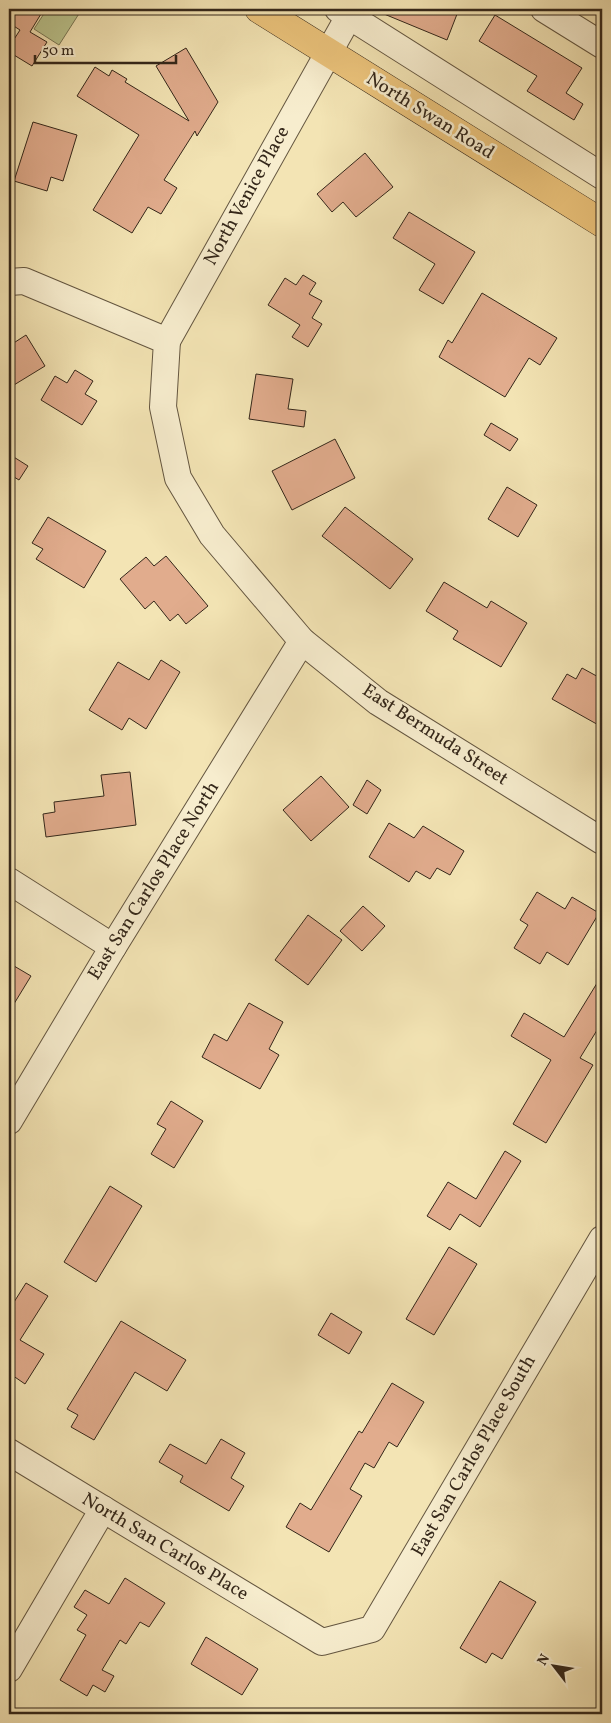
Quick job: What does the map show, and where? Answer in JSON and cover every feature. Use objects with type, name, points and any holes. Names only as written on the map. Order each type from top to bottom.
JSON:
[{"type":"main road","name":"North Swan Road","points":[[259,9],[602,223]]},
{"type":"street","points":[[544,9],[602,45]]},
{"type":"street","points":[[327,52],[347,11],[602,176]]},
{"type":"street","name":"North Venice Place","points":[[167,341],[327,52]]},
{"type":"street","points":[[9,282],[24,281],[167,341]]},
{"type":"street","name":"East Bermuda Street","points":[[167,341],[163,407],[178,478],[212,535],[302,641],[378,702],[602,842]]},
{"type":"street","name":"East San Carlos Place North","points":[[9,1121],[113,947],[302,641]]},
{"type":"street","points":[[9,881],[113,947]]},
{"type":"street","name":"East San Carlos Place South","points":[[322,1642],[372,1629],[602,1239]]},
{"type":"street","name":"North San Carlos Place","points":[[9,1452],[322,1642]]},
{"type":"street","points":[[9,1669],[103,1509]]},
{"type":"green space","points":[[47,9],[82,9],[59,45],[34,29]]},
{"type":"building","points":[[9,9],[44,9],[30,32],[47,42],[32,66],[9,52],[9,47],[20,30],[9,23]]},
{"type":"building","points":[[372,9],[459,9],[447,40]]},
{"type":"building","points":[[495,15],[582,68],[566,93],[583,104],[574,120],[527,91],[537,76],[479,41]]},
{"type":"building","points":[[186,48],[218,102],[197,136],[195,131],[164,180],[177,188],[161,214],[148,207],[132,233],[93,210],[139,135],[77,96],[95,67],[109,76],[112,70],[127,79],[125,82],[189,121],[156,66]]},
{"type":"building","points":[[33,122],[77,135],[63,181],[51,177],[47,191],[14,181]]},
{"type":"building","points":[[365,153],[393,187],[356,217],[343,202],[332,212],[317,194]]},
{"type":"building","points":[[409,212],[475,252],[443,304],[419,290],[435,264],[393,238]]},
{"type":"building","points":[[303,275],[316,283],[309,294],[322,301],[312,318],[322,324],[308,347],[292,337],[300,325],[268,305],[285,278],[296,285]]},
{"type":"building","points":[[482,293],[557,338],[540,365],[529,358],[505,397],[439,357],[448,340],[452,343]]},
{"type":"building","points":[[26,335],[45,366],[9,388],[9,346]]},
{"type":"building","points":[[75,370],[93,381],[85,394],[97,401],[82,425],[41,400],[55,376],[67,383]]},
{"type":"building","points":[[256,374],[293,379],[288,409],[306,411],[304,427],[249,419]]},
{"type":"building","points":[[491,423],[518,439],[510,451],[484,435]]},
{"type":"building","points":[[335,439],[355,478],[292,510],[272,471]]},
{"type":"building","points":[[9,454],[28,466],[19,480],[9,474]]},
{"type":"building","points":[[507,487],[537,505],[518,537],[488,519]]},
{"type":"building","points":[[345,507],[413,559],[390,589],[322,536]]},
{"type":"building","points":[[48,517],[106,551],[84,588],[36,559],[43,549],[32,543]]},
{"type":"building","points":[[166,556],[208,606],[186,624],[178,614],[170,621],[154,601],[145,609],[120,579],[146,557],[154,566]]},
{"type":"building","points":[[444,582],[487,608],[491,601],[527,623],[501,667],[453,639],[458,631],[426,611]]},
{"type":"building","points":[[161,660],[180,672],[146,729],[129,718],[122,730],[89,710],[118,662],[149,680]]},
{"type":"building","points":[[582,668],[602,679],[602,727],[552,699],[567,674],[576,679]]},
{"type":"building","points":[[130,772],[136,825],[46,837],[43,814],[55,812],[54,802],[104,796],[101,775]]},
{"type":"building","points":[[321,776],[349,807],[311,841],[283,810]]},
{"type":"building","points":[[367,780],[381,790],[367,814],[353,805]]},
{"type":"building","points":[[389,823],[414,838],[423,826],[464,851],[450,875],[437,868],[430,879],[416,871],[409,882],[369,857]]},
{"type":"building","points":[[537,892],[565,909],[572,897],[599,913],[568,965],[547,952],[540,964],[514,948],[528,925],[520,920]]},
{"type":"building","points":[[363,906],[385,926],[362,951],[340,931]]},
{"type":"building","points":[[308,915],[342,940],[308,985],[275,960]]},
{"type":"building","points":[[9,963],[31,976],[9,1012]]},
{"type":"building","points":[[602,975],[602,1022],[580,1058],[593,1065],[546,1143],[513,1124],[551,1060],[511,1036],[524,1013],[564,1037]]},
{"type":"building","points":[[249,1003],[283,1022],[269,1049],[279,1055],[260,1089],[202,1057],[214,1034],[227,1041]]},
{"type":"building","points":[[171,1101],[203,1121],[174,1168],[151,1154],[166,1129],[157,1124]]},
{"type":"building","points":[[505,1151],[521,1161],[480,1227],[460,1214],[450,1230],[427,1216],[448,1182],[476,1199]]},
{"type":"building","points":[[110,1186],[142,1206],[96,1282],[64,1262]]},
{"type":"building","points":[[449,1247],[477,1264],[434,1335],[406,1319]]},
{"type":"building","points":[[26,1283],[48,1296],[20,1340],[44,1354],[25,1384],[9,1373],[9,1310]]},
{"type":"building","points":[[331,1313],[362,1332],[349,1354],[318,1335]]},
{"type":"building","points":[[121,1321],[186,1360],[167,1391],[135,1372],[94,1440],[71,1427],[78,1415],[67,1409]]},
{"type":"building","points":[[392,1383],[424,1402],[397,1447],[389,1442],[374,1468],[365,1463],[350,1489],[362,1496],[329,1552],[286,1527],[300,1503],[311,1510],[359,1431],[362,1433]]},
{"type":"building","points":[[221,1439],[245,1453],[231,1478],[244,1486],[229,1511],[180,1482],[183,1476],[159,1462],[170,1444],[206,1464]]},
{"type":"building","points":[[125,1578],[165,1603],[149,1627],[140,1622],[126,1644],[120,1640],[102,1670],[114,1676],[105,1692],[93,1685],[87,1696],[60,1680],[86,1635],[77,1630],[87,1615],[74,1607],[85,1590],[109,1604]]},
{"type":"building","points":[[500,1581],[536,1602],[502,1659],[492,1653],[486,1663],[460,1648]]},
{"type":"building","points":[[206,1637],[258,1669],[242,1695],[191,1664]]}]
